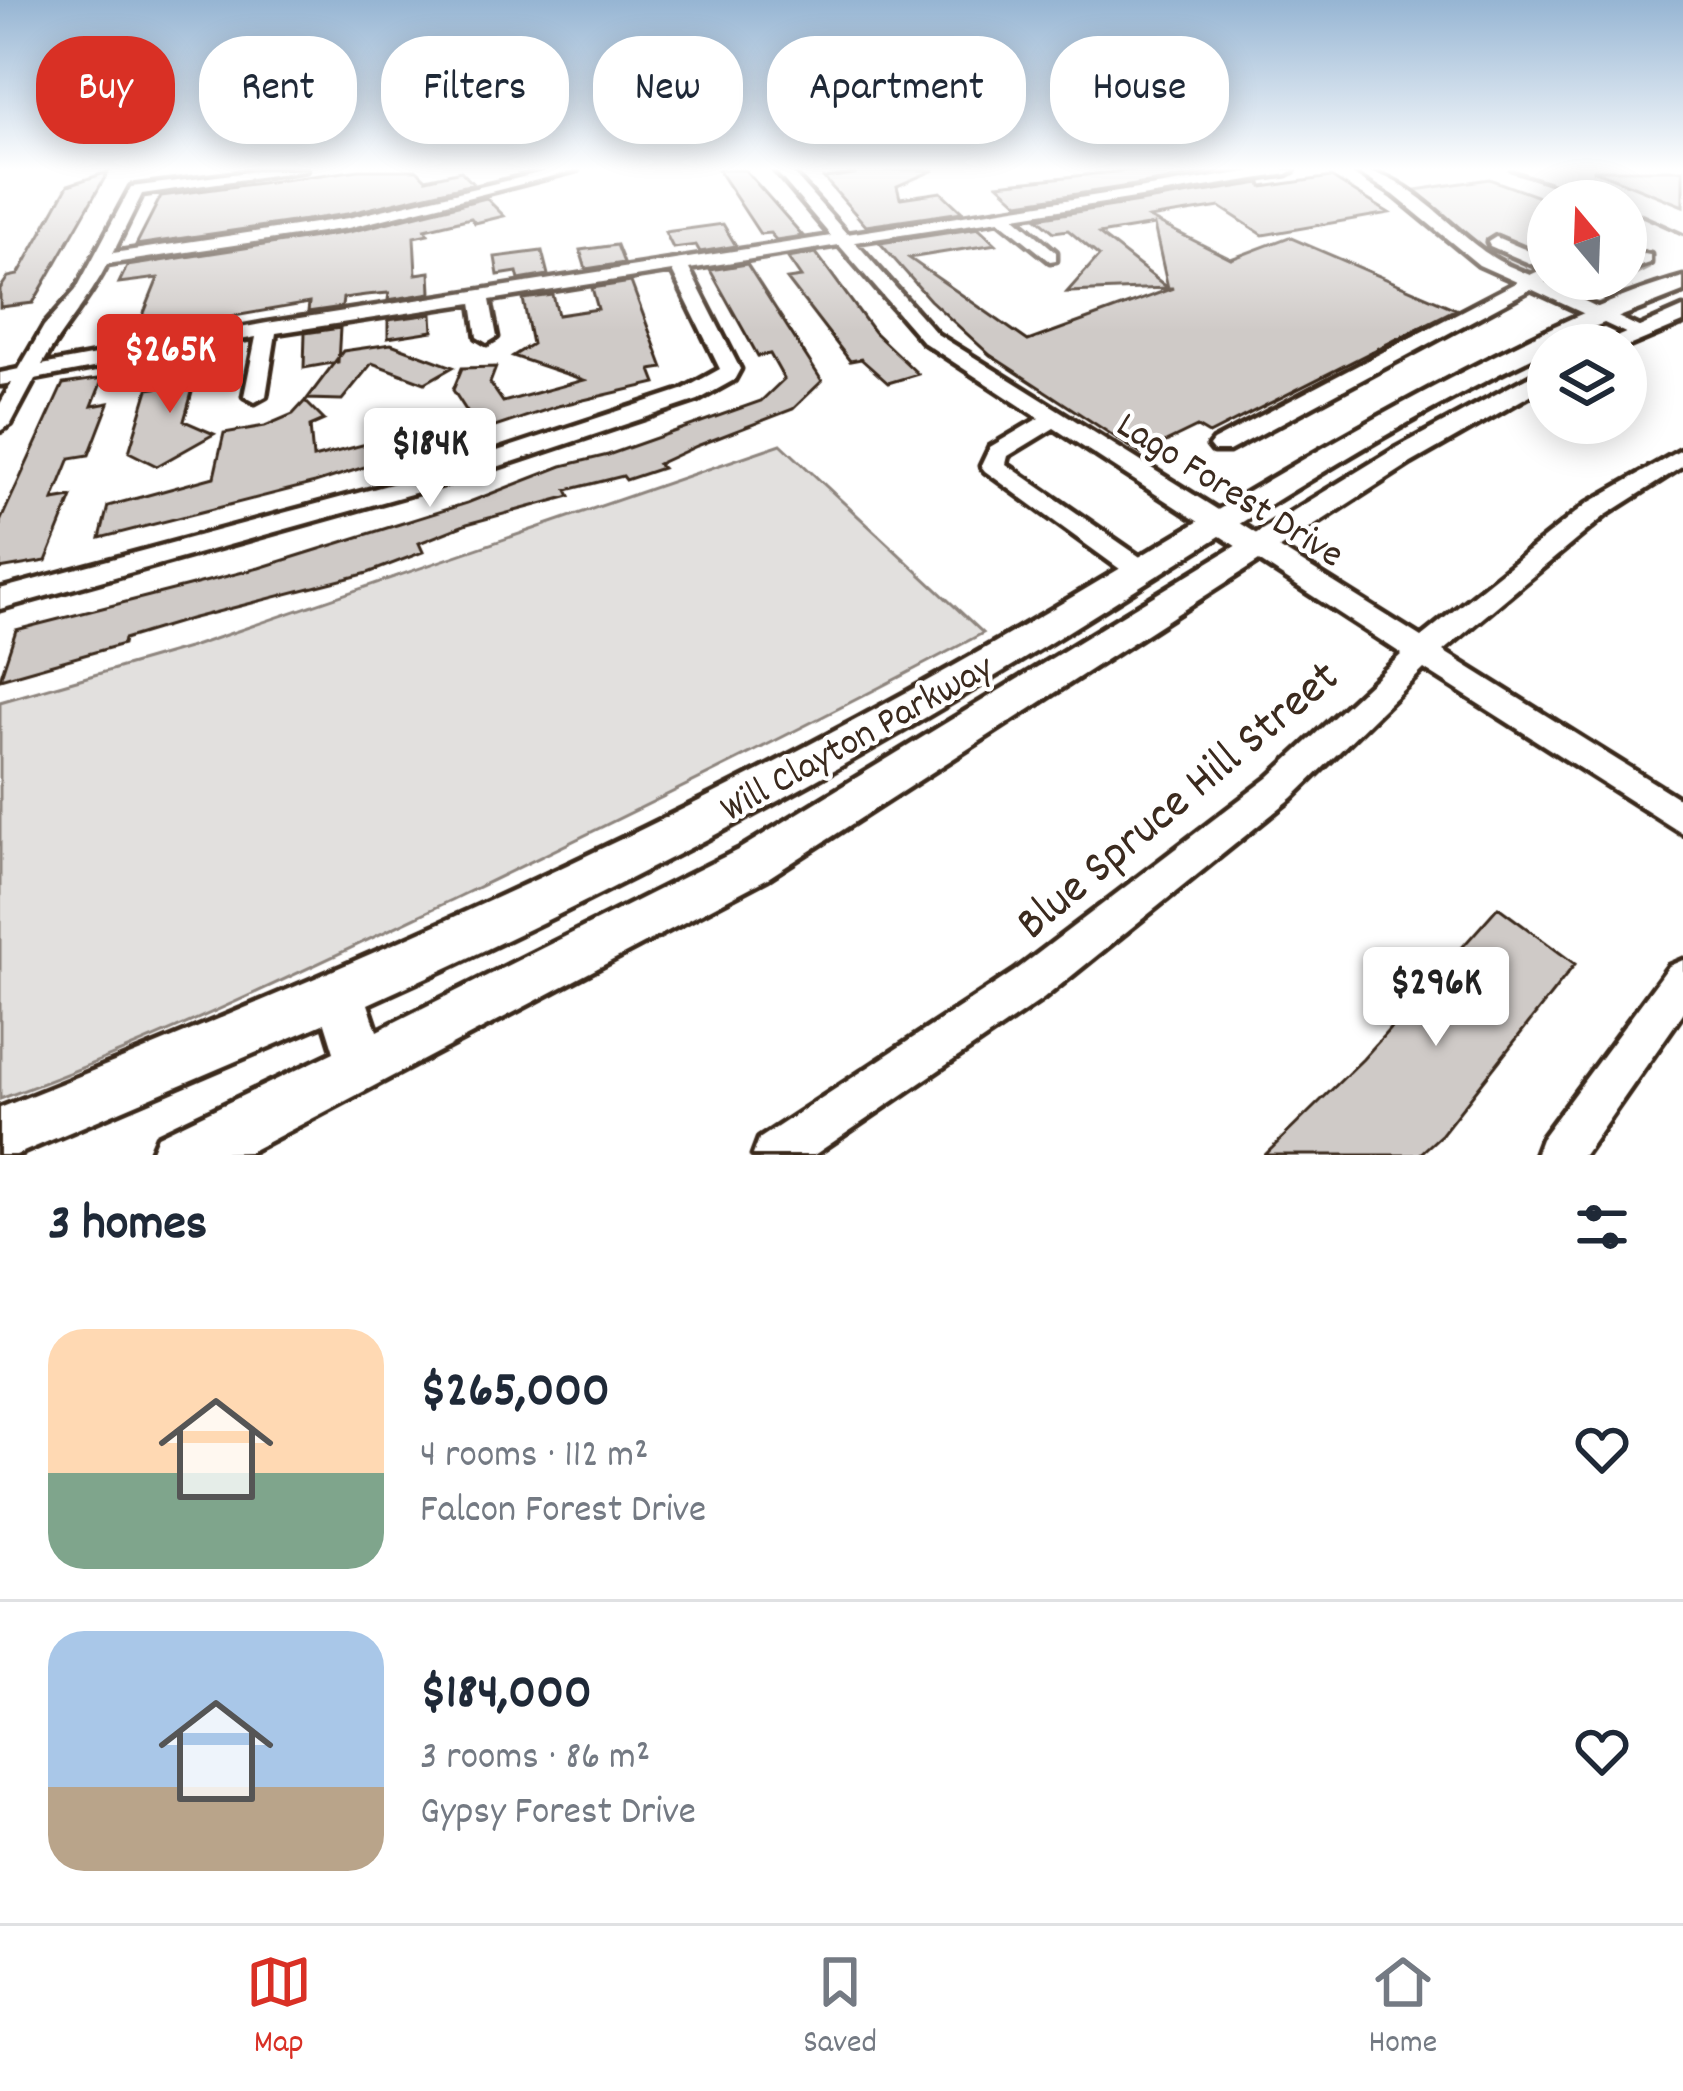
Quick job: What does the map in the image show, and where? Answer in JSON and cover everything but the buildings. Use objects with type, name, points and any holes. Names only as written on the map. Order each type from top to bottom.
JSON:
[{"type":"main road","name":"Will Clayton Parkway","points":[[0,1135],[340,992],[639,852],[911,707],[1410,408],[1600,313],[1683,284]]},
{"type":"main road","name":"Will Clayton Parkway","points":[[1600,313],[1639,332],[1683,316]]},
{"type":"main road","name":"Will Clayton Parkway","points":[[177,1155],[364,1066],[753,864],[1255,548],[1527,385]]},
{"type":"main road","points":[[1410,408],[1451,427]]},
{"type":"main road","points":[[911,707],[950,741]]},
{"type":"main road","points":[[340,992],[364,1066]]},
{"type":"street","points":[[0,424],[51,330],[84,292],[119,224]]},
{"type":"street","points":[[100,260],[342,224]]},
{"type":"street","name":"Lago Forest Drive","points":[[830,224],[930,338],[1683,819]]},
{"type":"street","points":[[0,379],[267,329],[946,224]]},
{"type":"street","points":[[1013,224],[1050,256]]},
{"type":"street","points":[[1436,224],[1466,249],[1524,283],[1600,313]]},
{"type":"street","points":[[1496,242],[1527,258]]},
{"type":"street","points":[[0,599],[434,480],[690,395],[729,371],[678,265]]},
{"type":"street","points":[[1221,446],[1527,281]]},
{"type":"street","points":[[480,296],[487,337]]},
{"type":"street","points":[[255,396],[267,329]]},
{"type":"street","points":[[1053,419],[998,452],[993,466],[1140,570]]},
{"type":"street","name":"Blue Spruce Hill Street","points":[[776,1155],[1029,985],[1280,788],[1422,653],[1597,509],[1683,456]]},
{"type":"street","points":[[1557,1155],[1683,980]]},
{"type":"shaded area","points":[[1454,224],[1527,224],[1527,275],[1492,257]]},
{"type":"shaded area","points":[[781,444],[983,633],[723,767],[347,950],[175,1029],[0,1099],[0,702],[188,648]]},
{"type":"waterway","points":[[1661,224],[1683,234]]}]
